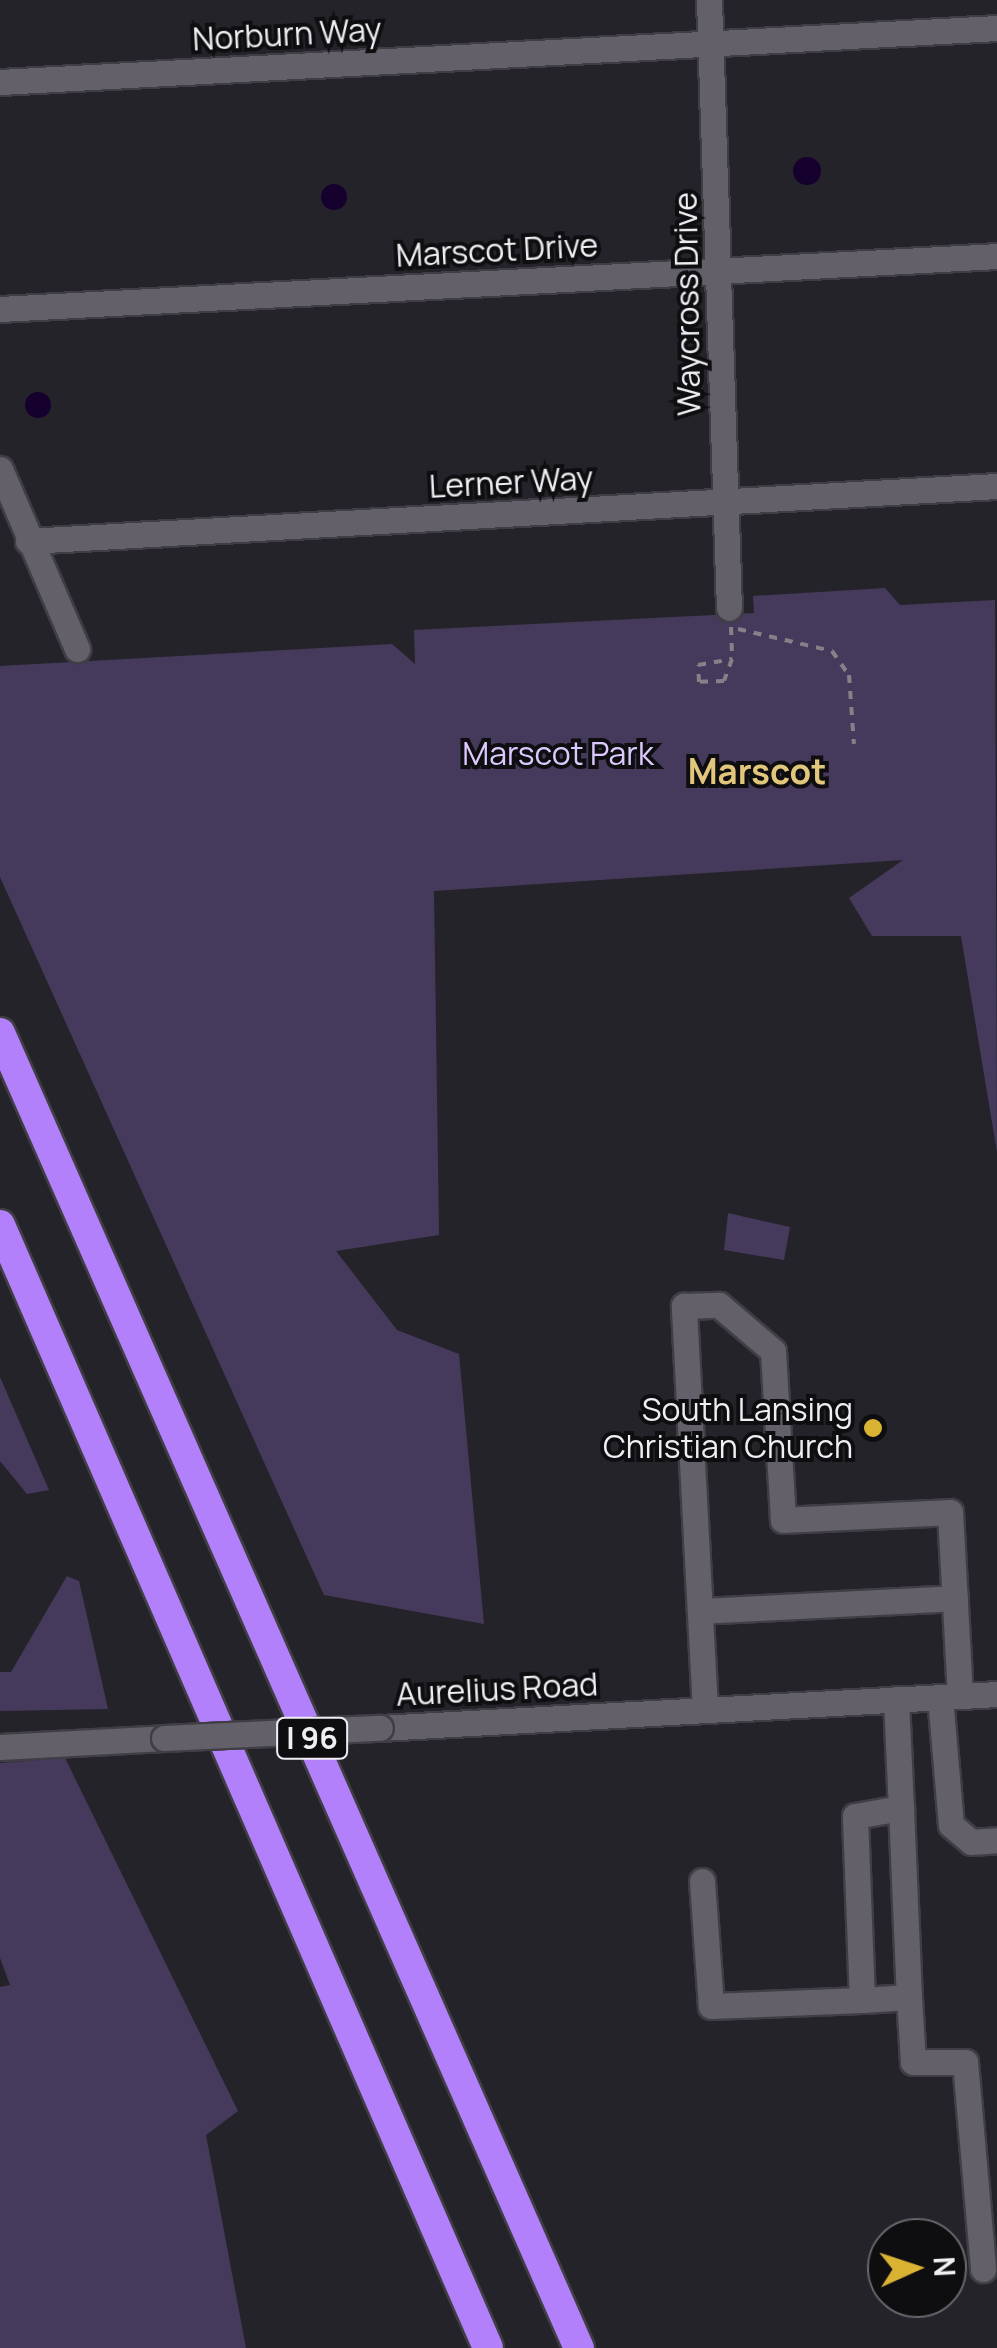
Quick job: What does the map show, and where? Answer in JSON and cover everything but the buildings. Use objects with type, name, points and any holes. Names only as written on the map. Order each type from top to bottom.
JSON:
[{"type":"highway","name":"I 96","points":[[0,1033],[579,2348]]},
{"type":"highway","name":"I 96","points":[[0,1225],[488,2348]]},
{"type":"street","name":"Waycross Drive","points":[[709,0],[720,270],[722,502],[730,617]]},
{"type":"street","name":"Norburn Way","points":[[0,82],[997,28]]},
{"type":"street","name":"Marscot Drive","points":[[0,309],[997,256]]},
{"type":"street","points":[[0,469],[77,648]]},
{"type":"street","name":"Lerner Way","points":[[28,541],[997,486]]},
{"type":"street","points":[[705,1710],[684,1306],[719,1304],[773,1350],[783,1520],[950,1512],[955,1598],[950,1696],[951,1825],[971,1842],[997,1840]]},
{"type":"street","points":[[700,1611],[955,1598]]},
{"type":"street","name":"Aurelius Road","points":[[0,1747],[997,1694]]},
{"type":"street","points":[[896,1699],[913,2062],[966,2062],[983,2269]]},
{"type":"street","points":[[862,2000],[855,1816],[901,1808]]},
{"type":"street","points":[[702,1881],[712,2006],[909,1997]]},
{"type":"path","points":[[732,660],[698,665],[698,682],[724,681],[732,660],[730,617],[832,651],[849,674],[854,744]]},
{"type":"green space","name":"Marscot Park","points":[[885,588],[900,605],[995,600],[997,1152],[961,936],[872,936],[849,898],[903,860],[434,891],[439,1235],[336,1251],[397,1330],[459,1354],[484,1624],[324,1595],[0,877],[0,666],[392,644],[415,664],[414,630],[754,613],[753,596]]},
{"type":"green space","points":[[728,1213],[790,1227],[784,1260],[724,1250]]},
{"type":"green space","points":[[0,1377],[49,1490],[27,1494],[0,1461]]},
{"type":"green space","points":[[67,1576],[79,1581],[108,1709],[0,1711],[0,1672],[11,1672]]},
{"type":"green space","points":[[65,1758],[238,2111],[206,2135],[246,2348],[0,2348],[0,1987],[10,1985],[0,1958],[0,1763]]},
{"type":"shaded area","points":[[807,157],[817,161],[821,171],[817,181],[807,185],[797,181],[793,171],[797,161]]},
{"type":"shaded area","points":[[334,184],[343,188],[347,197],[343,206],[334,210],[325,206],[321,197],[325,188]]},
{"type":"shaded area","points":[[38,392],[47,396],[51,405],[47,414],[38,418],[29,414],[25,405],[29,396]]},
{"type":"place","name":"South Lansing Christian Church","points":[[873,1428]]},
{"type":"district","name":"Marscot","points":[[757,771]]}]
